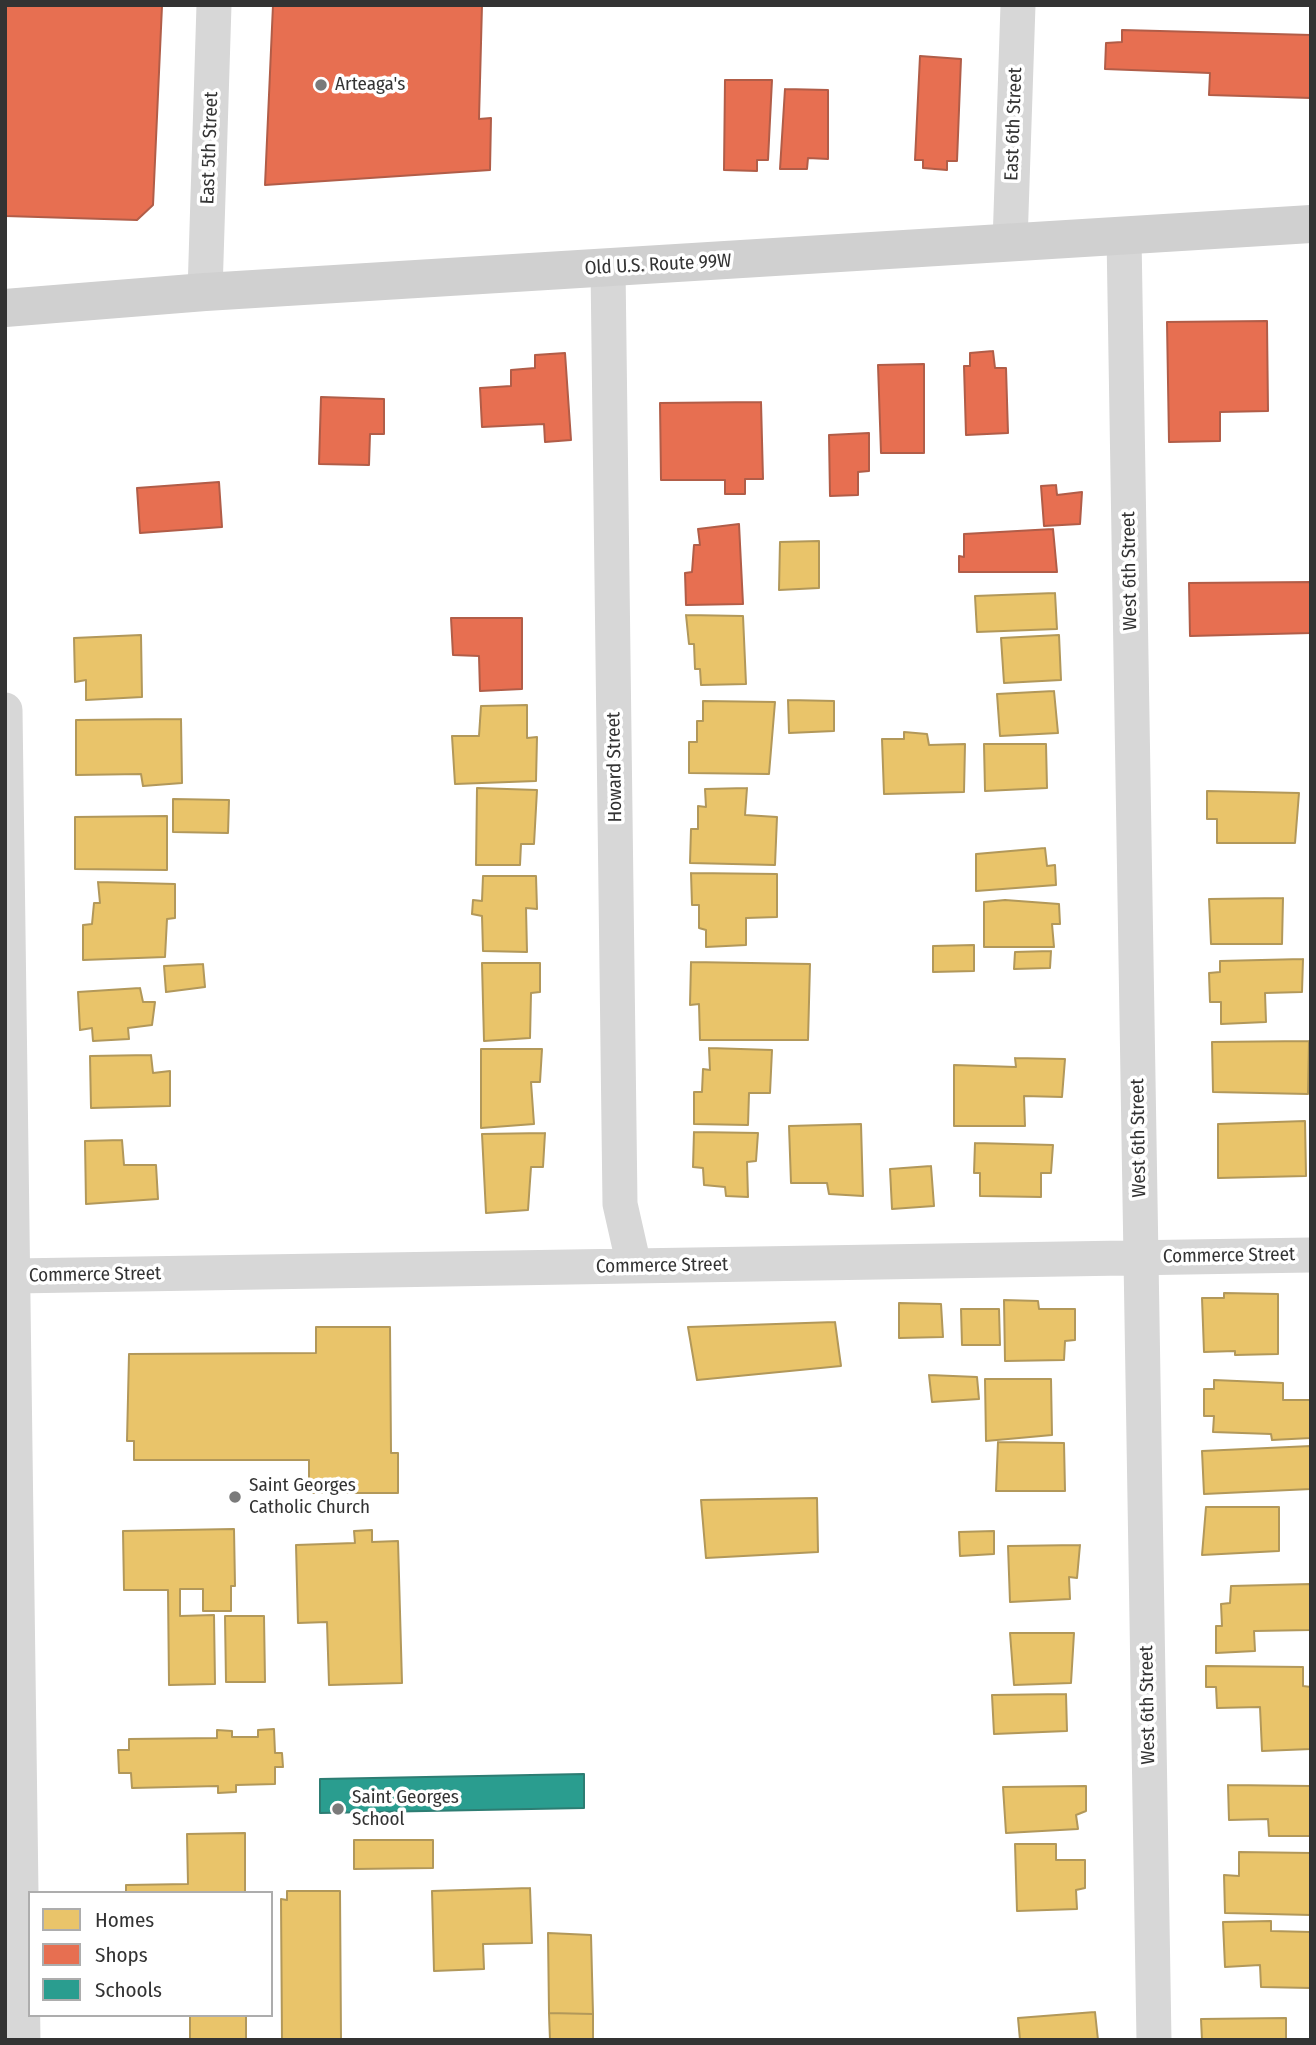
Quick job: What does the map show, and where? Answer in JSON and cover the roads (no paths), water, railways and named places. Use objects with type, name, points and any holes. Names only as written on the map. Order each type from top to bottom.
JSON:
[{"type":"main road","name":"Old U.S. Route 99W","points":[[5,308],[205,292],[1311,224]]},
{"type":"street","name":"East 5th Street","points":[[205,292],[214,5]]},
{"type":"street","name":"East 6th Street","points":[[1010,243],[1018,5]]},
{"type":"street","name":"West 6th Street","points":[[1124,236],[1154,2040]]},
{"type":"street","name":"Howard Street","points":[[608,267],[621,1204],[634,1266]]},
{"type":"street","points":[[5,710],[23,2040]]},
{"type":"street","name":"Commerce Street","points":[[14,1276],[1311,1255]]},
{"type":"place","name":"Arteaga's","points":[[321,85]]},
{"type":"place","name":"Saint Georges Catholic Church","points":[[235,1497]]},
{"type":"place","name":"Saint Georges School","points":[[338,1809]]}]
